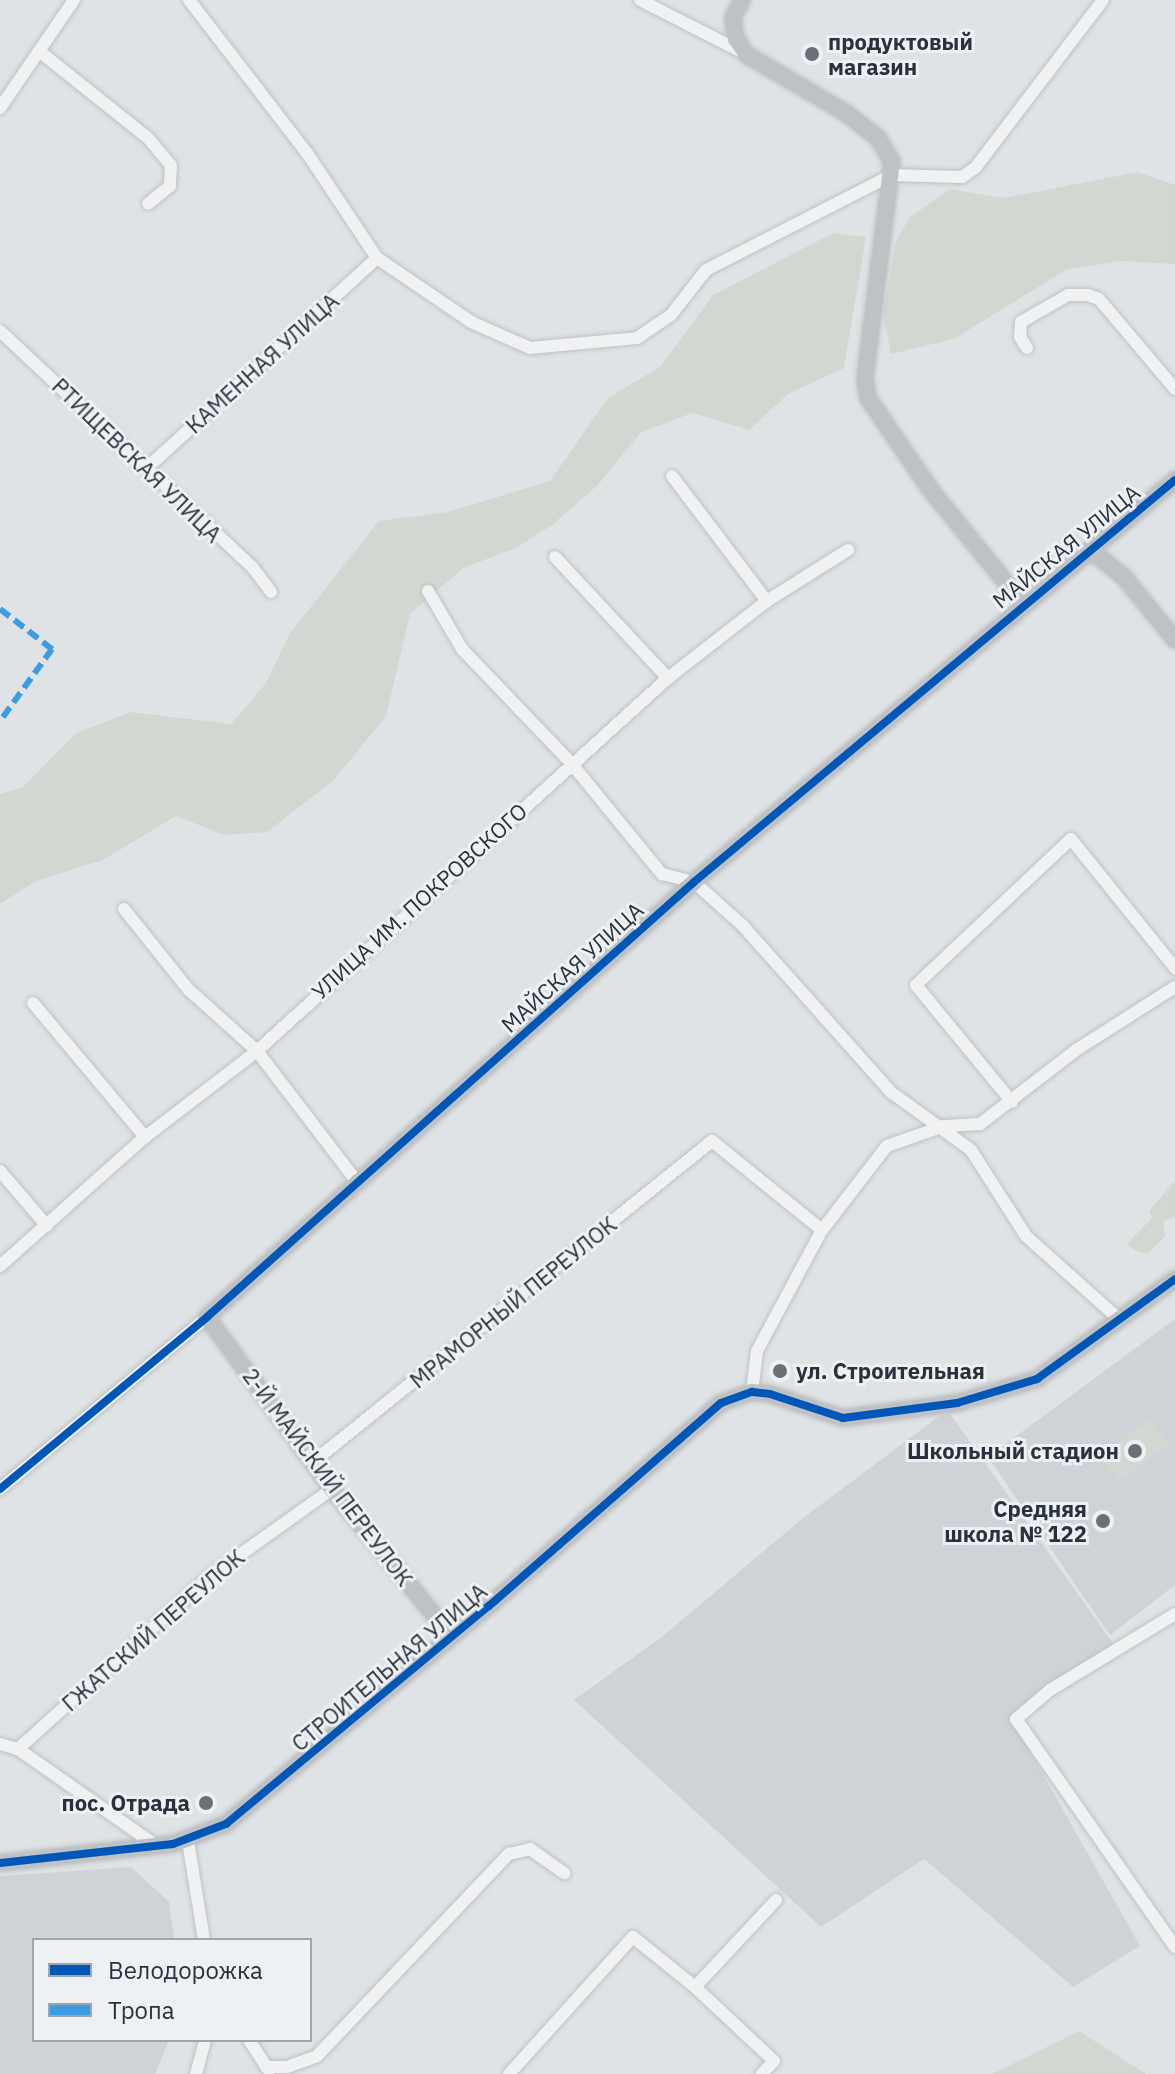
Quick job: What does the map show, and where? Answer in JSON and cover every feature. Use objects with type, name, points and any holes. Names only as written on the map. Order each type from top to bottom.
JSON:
[{"type":"street","points":[[0,108],[74,0]]},
{"type":"street","points":[[189,0],[307,153],[377,258],[471,322],[530,348],[637,338],[671,315],[706,270],[892,175],[962,177],[975,168],[1103,0]]},
{"type":"street","points":[[640,0],[747,55],[877,137],[892,161],[892,175],[865,379],[868,398],[930,489],[1023,604]]},
{"type":"street","points":[[742,0],[733,18],[736,39],[747,55]]},
{"type":"street","points":[[39,51],[148,138],[171,165],[170,186],[148,204]]},
{"type":"street","name":"КАМЕННАЯ УЛИЦА","points":[[148,467],[377,258]]},
{"type":"street","points":[[1027,348],[1020,337],[1021,322],[1049,302],[1068,295],[1088,295],[1099,299],[1175,389]]},
{"type":"street","name":"РТИЩЕВСКАЯ УЛИЦА","points":[[0,331],[148,467],[271,592]]},
{"type":"street","points":[[672,476],[767,601]]},
{"type":"street","name":"МАЙСКАЯ УЛИЦА","points":[[0,1489],[207,1317],[694,882],[1175,480]]},
{"type":"street","name":"УЛИЦА ИМ. ПОКРОВСКОГО","points":[[0,1266],[145,1137],[257,1051],[570,761],[668,678],[767,601],[848,550]]},
{"type":"street","points":[[1090,550],[1124,577],[1175,640]]},
{"type":"street","points":[[555,557],[668,678]]},
{"type":"street","points":[[428,591],[462,649],[570,761],[662,874],[694,882],[743,926],[892,1093],[944,1126],[971,1150],[1026,1236],[1121,1321]]},
{"type":"street","points":[[1012,1102],[916,985],[1071,839],[1175,968]]},
{"type":"street","points":[[124,909],[189,990],[257,1051],[358,1183]]},
{"type":"street","points":[[1175,987],[1076,1050],[980,1124],[944,1126],[887,1146],[822,1230],[757,1351],[752,1392],[843,1418],[906,1413],[1037,1379],[1175,1279]]},
{"type":"street","points":[[33,1003],[145,1137]]},
{"type":"street","name":"МРАМОРНЫЙ ПЕРЕУЛОК","points":[[313,1462],[712,1141],[822,1230]]},
{"type":"street","points":[[0,1171],[47,1226]]},
{"type":"street","name":"2-Й МАЙСКИЙ ПЕРЕУЛОК","points":[[207,1317],[332,1489],[451,1636]]},
{"type":"street","name":"СТРОИТЕЛЬНАЯ УЛИЦА","points":[[0,1863],[188,1841],[241,1814],[451,1636],[689,1427],[721,1403],[752,1392]]},
{"type":"street","name":"ГЖАТСКИЙ ПЕРЕУЛОК","points":[[18,1749],[209,1577],[332,1489]]},
{"type":"street","points":[[1175,1614],[1050,1690],[1016,1719],[1175,1947]]},
{"type":"street","points":[[0,1744],[18,1749],[155,1845]]},
{"type":"street","points":[[188,1841],[204,1938]]},
{"type":"street","points":[[250,2042],[268,2071],[317,2056],[509,1854],[530,1849],[564,1873]]},
{"type":"street","points":[[695,1987],[776,1900]]},
{"type":"street","points":[[509,2074],[633,1937],[695,1987],[774,2061],[762,2074]]},
{"type":"street","points":[[196,2074],[204,2042]]},
{"type":"shaded area","points":[[1138,172],[1175,185],[1175,264],[1120,261],[1066,270],[954,339],[891,354],[883,314],[896,241],[910,217],[950,189],[1004,198]]},
{"type":"shaded area","points":[[833,233],[866,237],[844,368],[788,394],[749,430],[692,413],[640,433],[598,485],[552,525],[516,548],[463,568],[410,614],[386,716],[333,781],[267,832],[224,835],[176,816],[103,860],[36,881],[0,904],[0,794],[23,787],[76,733],[131,712],[231,724],[266,683],[290,633],[379,521],[448,512],[550,481],[608,398],[661,366],[713,295]]},
{"type":"shaded area","points":[[1175,1181],[1175,1216],[1163,1222],[1165,1237],[1147,1254],[1136,1251],[1127,1244],[1152,1218],[1149,1211]]},
{"type":"shaded area","name":"Средняя школа № 122","points":[[1175,1319],[1175,1585],[1110,1635],[988,1457]]},
{"type":"shaded area","points":[[942,1414],[951,1415],[1114,1645],[1014,1723],[1140,1946],[1073,1987],[924,1859],[821,1927],[574,1700],[663,1636],[803,1518]]},
{"type":"shaded area","name":"Школьный стадион","points":[[1150,1419],[1169,1444],[1119,1481],[1100,1456]]},
{"type":"shaded area","points":[[131,1867],[169,1902],[174,1938],[32,1938],[32,2042],[168,2042],[155,2074],[0,2074],[0,1876]]},
{"type":"shaded area","points":[[1079,2031],[1146,2074],[992,2074]]},
{"type":"marked path","points":[[0,609],[52,649],[0,721]]},
{"type":"cycle path","points":[[0,1489],[207,1317],[694,882],[1175,480]]},
{"type":"cycle path","points":[[0,1863],[173,1844],[226,1824],[489,1606],[721,1403],[752,1392],[770,1394],[843,1418],[957,1403],[1037,1379],[1175,1279]]},
{"type":"place","name":"продуктовый магазин","points":[[812,54]]},
{"type":"place","name":"ул. Строительная","points":[[780,1371]]},
{"type":"place","name":"Школьный стадион","points":[[1135,1451]]},
{"type":"place","name":"Средняя школа № 122","points":[[1103,1521]]},
{"type":"place","name":"пос. Отрада","points":[[206,1803]]}]
